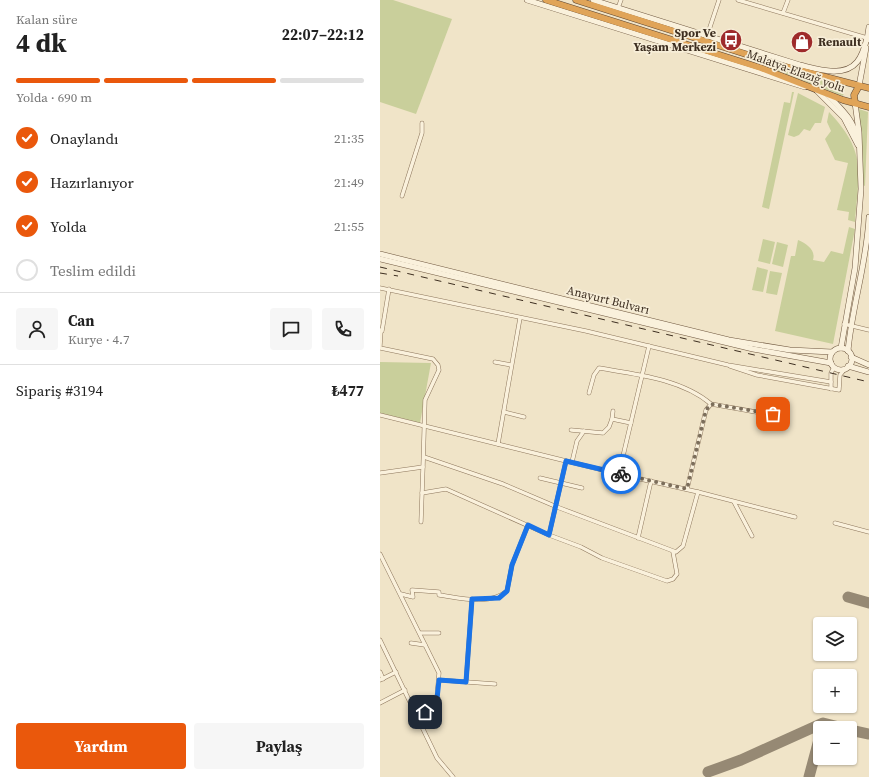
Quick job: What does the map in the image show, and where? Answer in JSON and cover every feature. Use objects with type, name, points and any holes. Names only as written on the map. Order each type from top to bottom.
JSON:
[{"type":"highway","name":"Malatya-Elazığ yolu","points":[[546,0],[761,68],[809,88],[869,107]]},
{"type":"highway","name":"Malatya-Elazığ yolu","points":[[576,0],[783,66],[831,77],[869,88]]},
{"type":"highway","points":[[800,65],[831,77]]},
{"type":"highway","points":[[855,103],[854,95],[859,86]]},
{"type":"street","points":[[528,0],[784,82],[809,88]]},
{"type":"street","points":[[593,0],[800,65],[823,70],[845,70],[858,61],[867,38]]},
{"type":"street","points":[[618,8],[621,0]]},
{"type":"street","points":[[707,36],[719,0]]},
{"type":"street","points":[[738,0],[867,38]]},
{"type":"street","points":[[783,13],[788,0]]},
{"type":"street","points":[[859,86],[869,27]]},
{"type":"street","points":[[817,90],[844,118],[857,141]]},
{"type":"street","points":[[827,94],[852,124],[856,132],[860,157]]},
{"type":"street","points":[[841,348],[856,254],[861,189],[857,110],[855,103]]},
{"type":"street","points":[[402,196],[422,133],[422,122]]},
{"type":"street","points":[[869,217],[850,325],[848,351],[851,357],[869,365]]},
{"type":"street","name":"Anayurt Bulvarı","points":[[380,254],[729,340],[790,350],[832,352]]},
{"type":"street","name":"Anayurt Bulvarı","points":[[380,259],[752,349],[832,365]]},
{"type":"street","points":[[380,288],[649,346],[728,365],[831,382]]},
{"type":"street","points":[[389,289],[381,330],[380,347],[433,359],[438,365],[439,370],[438,376],[424,400],[425,427],[420,522]]},
{"type":"street","points":[[498,444],[520,318]]},
{"type":"street","points":[[844,324],[869,330]]},
{"type":"street","points":[[619,473],[649,346]]},
{"type":"street","points":[[831,389],[832,365],[830,357],[832,352],[841,348],[848,351]]},
{"type":"street","points":[[728,365],[758,375],[839,390],[840,375],[847,367],[851,357]]},
{"type":"street","points":[[495,362],[511,365]]},
{"type":"street","points":[[832,365],[840,369],[847,367],[869,372]]},
{"type":"street","points":[[589,393],[594,375],[599,368],[642,374],[701,396],[711,404],[773,414]]},
{"type":"street","points":[[687,489],[706,410],[711,404]]},
{"type":"street","points":[[571,430],[602,433],[609,427],[613,411]]},
{"type":"street","points":[[504,412],[524,417]]},
{"type":"street","points":[[380,415],[687,489],[795,517]]},
{"type":"street","points":[[612,419],[631,422]]},
{"type":"street","points":[[572,462],[577,442],[584,431]]},
{"type":"street","points":[[424,457],[503,484],[557,507],[673,552],[676,552],[683,546],[698,492]]},
{"type":"street","points":[[549,535],[557,507],[566,461]]},
{"type":"street","points":[[380,473],[423,468]]},
{"type":"street","points":[[540,478],[582,488]]},
{"type":"street","points":[[638,538],[651,481]]},
{"type":"street","points":[[422,493],[446,489],[549,535],[581,547],[602,558],[667,581],[673,579],[677,574],[673,552]]},
{"type":"street","points":[[734,502],[752,536]]},
{"type":"street","points":[[835,523],[869,532]]},
{"type":"street","points":[[400,594],[413,597],[412,590],[439,592],[439,594],[472,599],[499,598],[507,591],[512,565],[528,525]]},
{"type":"street","points":[[380,554],[439,673],[436,708],[417,715]]},
{"type":"street","points":[[466,682],[472,599]]},
{"type":"street","points":[[420,633],[439,634]]},
{"type":"street","points":[[381,643],[437,758],[453,777]]},
{"type":"street","points":[[411,643],[425,645]]},
{"type":"street","points":[[380,672],[381,679],[396,672]]},
{"type":"street","points":[[439,680],[495,684]]},
{"type":"street","points":[[380,703],[404,690]]},
{"type":"green space","points":[[380,0],[393,0],[452,19],[416,114],[380,102]]},
{"type":"green space","points":[[766,64],[846,85],[843,96],[766,66]]},
{"type":"green space","points":[[792,92],[794,92],[769,209],[762,207],[784,102],[790,103]]},
{"type":"green space","points":[[798,93],[825,107],[821,123],[815,123],[810,131],[804,129],[799,135],[794,137],[788,135]]},
{"type":"green space","points":[[859,109],[868,112],[865,186],[863,185]]},
{"type":"green space","points":[[829,112],[850,139],[858,163],[859,176],[855,222],[848,220],[849,212],[837,210],[848,163],[835,160],[825,139],[831,131],[827,122]]},
{"type":"green space","points":[[849,227],[855,229],[833,344],[775,331],[791,256],[795,256],[798,240],[805,243],[812,250],[814,256],[813,260],[824,262],[831,251],[843,254]]},
{"type":"green space","points":[[763,239],[775,242],[770,264],[758,261]]},
{"type":"green space","points":[[777,242],[788,245],[783,267],[772,264]]},
{"type":"green space","points":[[757,267],[768,270],[763,292],[752,290]]},
{"type":"green space","points":[[770,271],[782,273],[777,295],[766,293]]},
{"type":"green space","points":[[380,362],[431,363],[420,423],[380,413]]},
{"type":"taxiway","points":[[848,597],[869,603]]},
{"type":"taxiway","points":[[708,772],[741,760],[813,728]]},
{"type":"taxiway","points":[[857,731],[869,734]]},
{"type":"taxiway","points":[[809,777],[813,762]]},
{"type":"railway","points":[[380,267],[869,382]]},
{"type":"railway","points":[[380,273],[398,276]]},
{"type":"way so far","points":[[621,474],[687,489],[706,410],[711,404],[713,403],[743,410],[773,414]]},
{"type":"place","name":"Spor Ve Yaşam Merkezi","points":[[731,40]]},
{"type":"place","name":"Renault","points":[[802,42]]},
{"type":"route","points":[[425,712],[436,708],[439,680],[466,682],[472,599],[499,598],[507,591],[512,565],[528,525],[549,535],[557,507],[566,461],[621,474]]}]
